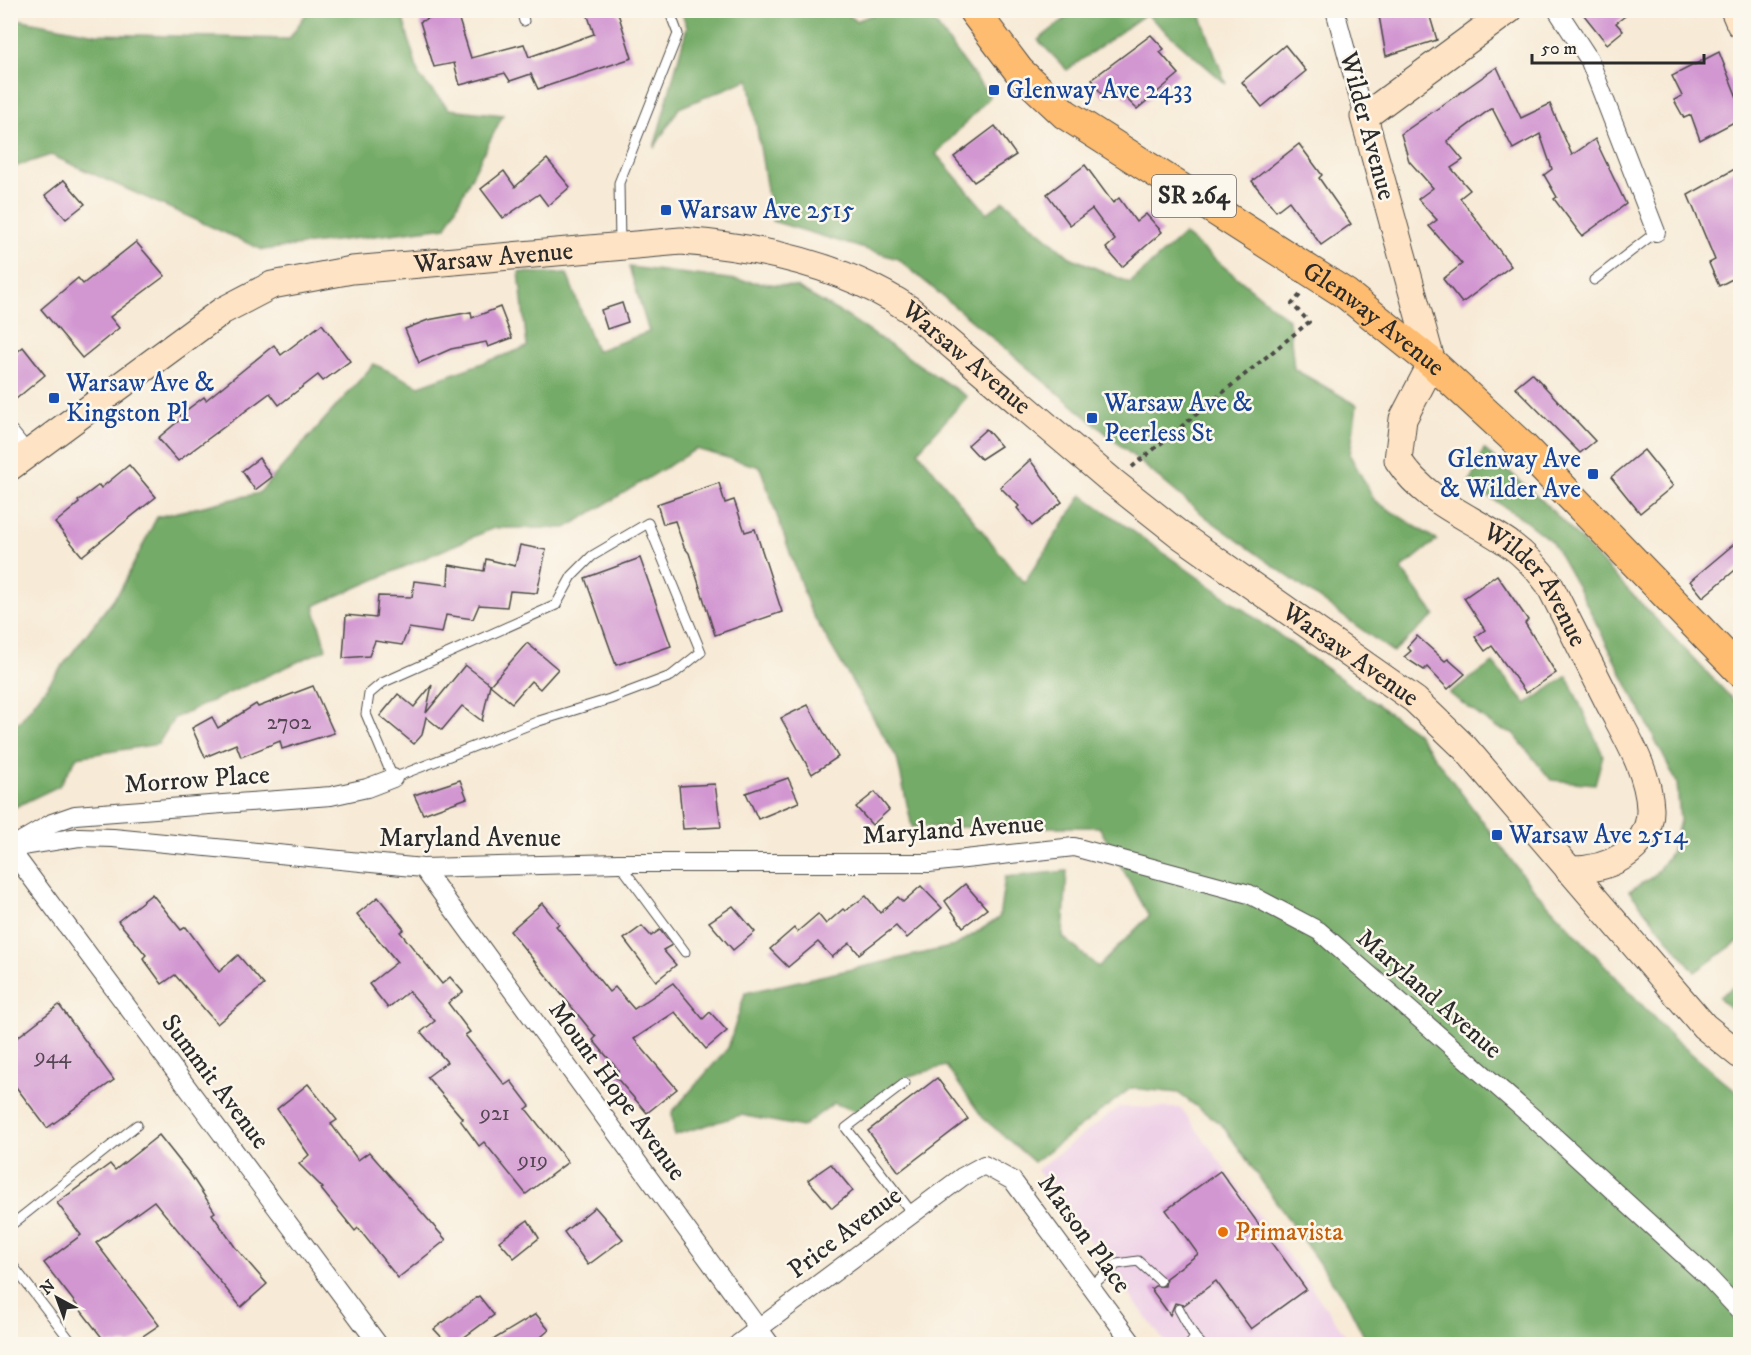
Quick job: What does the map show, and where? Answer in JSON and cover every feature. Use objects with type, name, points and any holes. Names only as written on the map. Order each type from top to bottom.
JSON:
[{"type":"main road","name":"Glenway Avenue","points":[[973,10],[1019,71],[1065,114],[1346,294],[1432,363],[1523,447],[1740,671]]},
{"type":"main road","points":[[1364,117],[1509,10]]},
{"type":"main road","points":[[1734,10],[1740,24]]},
{"type":"main road","name":"Wilder Avenue","points":[[1364,117],[1432,363],[1403,419],[1398,460],[1420,488],[1511,545],[1532,562],[1549,584],[1630,745],[1647,787],[1650,810],[1647,828],[1638,844],[1625,856],[1606,866],[1588,871],[1569,870]]},
{"type":"main road","name":"Warsaw Avenue","points":[[19,461],[222,311],[272,285],[352,270],[681,241],[731,245],[832,271],[880,290],[909,309],[1113,482],[1180,535],[1414,700],[1465,748],[1704,1026],[1740,1055]]},
{"type":"street","name":"Wilder Avenue","points":[[1335,10],[1364,117]]},
{"type":"street","points":[[1557,10],[1589,59],[1656,232]]},
{"type":"street","points":[[10,434],[19,461]]},
{"type":"street","name":"Morrow Place","points":[[10,848],[52,823],[75,815],[331,795],[367,788],[393,778]]},
{"type":"street","name":"Maryland Avenue","points":[[10,848],[79,837],[113,838],[423,868],[619,863],[929,863],[1074,847],[1249,894],[1319,931],[1538,1122],[1710,1279],[1740,1311]]},
{"type":"street","name":"Summit Avenue","points":[[10,848],[378,1344]]},
{"type":"street","name":"Mount Hope Avenue","points":[[423,868],[770,1344]]},
{"type":"street","name":"Price Avenue","points":[[738,1344],[962,1177],[984,1165]]},
{"type":"street","name":"Matson Place","points":[[984,1165],[1013,1181],[1133,1344]]},
{"type":"lane","points":[[521,10],[524,21]]},
{"type":"lane","points":[[620,246],[619,183],[678,34],[669,10]]},
{"type":"lane","points":[[1594,280],[1656,232]]},
{"type":"lane","points":[[648,523],[701,652],[671,676],[610,699],[538,721],[393,778],[366,714],[369,694],[382,683],[556,605],[572,576],[592,556],[648,523]]},
{"type":"lane","points":[[619,863],[684,952]]},
{"type":"lane","points":[[905,1083],[846,1128],[913,1214]]},
{"type":"lane","points":[[10,1226],[137,1125]]},
{"type":"lane","points":[[1090,1287],[1117,1264],[1138,1261],[1160,1281]]},
{"type":"lane","points":[[10,1262],[74,1344]]},
{"type":"lane","points":[[1179,1309],[1195,1342]]},
{"type":"path","points":[[1113,482],[1309,322],[1292,304],[1300,294]]},
{"type":"shaded area","points":[[1119,1107],[1181,1108],[1347,1337],[1336,1344],[1166,1344],[1037,1170]]},
{"type":"green space","points":[[308,11],[401,11],[419,76],[449,109],[503,115],[446,227],[263,250],[51,155],[11,168],[11,18],[96,34],[289,39]]},
{"type":"green space","points":[[681,11],[844,11],[856,21],[882,11],[926,11],[990,97],[936,154],[987,213],[1004,201],[1070,257],[1130,283],[1184,234],[1289,320],[1294,369],[1357,405],[1350,455],[1375,501],[1437,540],[1401,569],[1435,615],[1393,652],[1207,518],[898,259],[772,221],[749,79],[679,108],[654,148],[687,27]]},
{"type":"green space","points":[[1075,11],[1199,11],[1226,84],[1146,14],[1067,70],[1038,40]]},
{"type":"green space","points":[[629,267],[796,287],[848,317],[967,397],[918,451],[1024,583],[1082,495],[1416,732],[1529,884],[1672,1037],[1740,1095],[1740,1344],[1368,1344],[1347,1303],[1223,1126],[1178,1093],[1131,1088],[1034,1162],[983,1118],[946,1066],[906,1077],[857,1112],[834,1103],[802,1127],[741,1115],[674,1135],[672,1112],[728,1048],[745,993],[955,946],[999,918],[1005,877],[1067,871],[1063,937],[1098,967],[1149,916],[1099,827],[912,827],[897,758],[810,610],[760,467],[696,449],[566,528],[494,528],[314,606],[326,649],[174,718],[158,744],[77,757],[59,786],[11,809],[11,727],[21,720],[121,589],[157,517],[259,493],[374,364],[419,386],[527,347],[519,272],[567,274],[596,351],[649,332]]},
{"type":"green space","points":[[1484,449],[1547,505],[1740,707],[1740,940],[1695,972],[1629,891],[1654,876],[1671,852],[1680,821],[1677,783],[1582,595],[1552,542],[1516,514],[1469,484]]},
{"type":"green space","points":[[1493,663],[1526,704],[1567,676],[1603,755],[1595,784],[1551,780],[1513,733],[1495,727],[1449,693]]},
{"type":"green space","points":[[1740,982],[1740,1020],[1719,997]]},
{"type":"building","points":[[429,10],[456,10],[471,58],[524,44],[529,57],[594,34],[586,10],[617,10],[632,58],[538,89],[531,74],[510,81],[505,73],[460,85],[454,63],[434,67],[420,22],[431,17]]},
{"type":"building","points":[[1378,10],[1428,10],[1437,40],[1386,56]]},
{"type":"building","points":[[1580,10],[1633,10],[1616,23],[1623,31],[1607,44]]},
{"type":"building","points":[[1151,35],[1164,49],[1160,52],[1179,74],[1137,109],[1115,88],[1103,97],[1092,79]]},
{"type":"building","points":[[1285,45],[1306,71],[1262,107],[1242,82]]},
{"type":"building","points":[[1719,52],[1740,105],[1740,119],[1700,140],[1691,115],[1684,118],[1674,100],[1682,96],[1672,76]]},
{"type":"building","points":[[1497,67],[1521,118],[1550,104],[1572,155],[1595,139],[1626,204],[1582,236],[1554,199],[1557,197],[1544,175],[1552,169],[1540,134],[1513,149],[1492,108],[1447,141],[1463,160],[1451,168],[1470,190],[1460,198],[1511,266],[1462,303],[1443,279],[1462,264],[1429,226],[1437,220],[1418,199],[1433,188],[1409,161],[1401,134]]},
{"type":"building","points":[[995,126],[1016,155],[974,182],[954,157]]},
{"type":"building","points":[[1299,144],[1322,175],[1319,178],[1351,224],[1321,245],[1289,201],[1276,211],[1252,181]]},
{"type":"building","points":[[547,159],[570,187],[548,206],[539,194],[503,218],[481,189],[504,171],[515,187]]},
{"type":"building","points":[[1085,165],[1113,203],[1119,198],[1136,222],[1146,214],[1162,232],[1122,267],[1106,248],[1115,240],[1092,209],[1070,225],[1047,194]]},
{"type":"building","points":[[1740,166],[1740,275],[1719,286],[1709,263],[1715,260],[1688,195]]},
{"type":"building","points":[[64,180],[85,204],[66,219],[45,195]]},
{"type":"building","points":[[136,242],[165,276],[110,317],[119,328],[82,358],[41,309],[78,278],[83,284]]},
{"type":"building","points":[[622,303],[628,322],[607,329],[601,310]]},
{"type":"building","points":[[500,307],[512,338],[488,347],[486,342],[451,349],[419,363],[405,329],[428,320],[471,312],[472,318]]},
{"type":"building","points":[[322,324],[350,361],[323,381],[318,375],[279,405],[270,393],[178,461],[158,438],[182,418],[180,415],[204,397],[206,400],[274,345],[281,355]]},
{"type":"building","points":[[23,347],[45,375],[10,404],[10,358]]},
{"type":"building","points":[[1532,373],[1595,441],[1580,453],[1515,387]]},
{"type":"building","points":[[986,429],[1001,446],[981,459],[968,445]]},
{"type":"building","points":[[1644,450],[1673,486],[1640,513],[1611,477]]},
{"type":"building","points":[[259,458],[272,477],[255,490],[242,471]]},
{"type":"building","points":[[1030,460],[1062,502],[1032,526],[1017,508],[1019,506],[1000,487]]},
{"type":"building","points":[[129,465],[156,497],[82,556],[55,523],[79,503],[78,501],[99,485],[101,488]]},
{"type":"building","points":[[719,483],[725,503],[734,500],[745,532],[755,529],[782,612],[715,635],[689,553],[684,547],[675,521],[663,524],[657,504]]},
{"type":"building","points":[[1740,539],[1740,566],[1703,597],[1690,581]]},
{"type":"building","points":[[520,545],[546,550],[537,593],[510,591],[507,607],[479,605],[473,619],[446,615],[442,633],[409,628],[402,645],[375,641],[369,656],[343,658],[346,615],[376,618],[378,596],[412,597],[414,581],[448,585],[449,565],[484,571],[486,559],[515,566]]},
{"type":"building","points":[[640,558],[671,646],[616,665],[585,578]]},
{"type":"building","points":[[1497,575],[1528,620],[1525,623],[1556,673],[1526,693],[1492,646],[1485,651],[1475,637],[1485,630],[1464,598]]},
{"type":"building","points":[[1417,636],[1445,661],[1448,659],[1465,674],[1448,689],[1427,667],[1424,670],[1404,657],[1411,651],[1407,647]]},
{"type":"building","points":[[527,643],[558,669],[540,689],[531,681],[512,703],[490,685]]},
{"type":"building","points":[[465,665],[490,684],[482,721],[462,706],[442,730],[426,717],[422,735],[414,744],[380,716],[398,694],[414,707],[432,685],[426,713]]},
{"type":"building","points":[[313,686],[334,733],[282,749],[280,741],[241,757],[236,744],[205,757],[192,728],[212,717],[218,728],[256,704],[258,707]]},
{"type":"building","points":[[808,705],[838,757],[812,774],[781,718]]},
{"type":"building","points":[[788,778],[799,802],[758,819],[746,793]]},
{"type":"building","points":[[460,780],[467,798],[423,814],[414,795]]},
{"type":"building","points":[[715,784],[721,827],[683,829],[679,786]]},
{"type":"building","points":[[875,792],[889,810],[872,825],[856,807]]},
{"type":"building","points":[[965,884],[987,909],[963,927],[945,901]]},
{"type":"building","points":[[921,886],[942,908],[907,938],[896,926],[859,954],[850,943],[832,957],[818,942],[788,967],[770,949],[794,928],[797,932],[818,914],[826,924],[843,909],[845,911],[866,896],[880,913],[898,897],[903,902]]},
{"type":"building","points":[[152,894],[181,930],[186,927],[219,972],[238,955],[264,985],[217,1024],[175,975],[162,984],[143,958],[146,955],[118,921]]},
{"type":"building","points":[[378,897],[404,929],[400,932],[442,984],[450,977],[463,992],[448,1003],[470,1032],[465,1035],[505,1085],[511,1081],[530,1106],[526,1109],[568,1162],[526,1194],[484,1142],[479,1146],[460,1120],[463,1119],[427,1077],[447,1062],[421,1032],[435,1021],[409,991],[388,1008],[369,984],[397,962],[357,914]]},
{"type":"building","points":[[542,903],[559,924],[556,926],[609,992],[615,987],[634,1009],[673,983],[703,1019],[710,1012],[727,1031],[706,1049],[675,1012],[634,1039],[677,1089],[647,1113],[614,1075],[619,1071],[593,1040],[596,1037],[510,931]]},
{"type":"building","points":[[733,906],[755,932],[733,950],[709,922]]},
{"type":"building","points":[[642,926],[651,936],[660,930],[672,945],[663,950],[676,965],[656,981],[624,939]]},
{"type":"building","points":[[59,1005],[114,1080],[47,1128],[10,1079],[10,1043]]},
{"type":"building","points":[[937,1078],[968,1119],[899,1172],[868,1131]]},
{"type":"building","points":[[308,1084],[337,1120],[331,1124],[358,1160],[369,1152],[446,1240],[398,1278],[358,1228],[355,1231],[321,1189],[323,1188],[299,1164],[309,1155],[277,1109]]},
{"type":"building","points":[[159,1135],[190,1174],[215,1212],[212,1214],[235,1247],[267,1284],[241,1307],[154,1201],[96,1243],[159,1325],[131,1344],[107,1344],[44,1263],[81,1235],[57,1203],[110,1164],[115,1170]]},
{"type":"building","points":[[831,1164],[853,1191],[832,1208],[808,1180]]},
{"type":"building","name":"Primavista","points":[[1220,1171],[1306,1289],[1251,1329],[1216,1281],[1184,1305],[1175,1303],[1170,1315],[1151,1289],[1155,1286],[1165,1286],[1166,1278],[1198,1254],[1166,1210]]},
{"type":"building","points":[[595,1207],[623,1239],[588,1265],[564,1232]]},
{"type":"building","points":[[528,1220],[539,1238],[514,1258],[499,1241]]},
{"type":"building","points":[[479,1296],[494,1315],[455,1344],[448,1344],[434,1329]]},
{"type":"building","points":[[536,1314],[549,1330],[533,1344],[486,1344]]},
{"type":"place","name":"Glenway Ave 2433","points":[[994,90]]},
{"type":"place","name":"Warsaw Ave 2515","points":[[666,210]]},
{"type":"place","name":"Warsaw Ave & Kingston Pl","points":[[54,398]]},
{"type":"place","name":"Warsaw Ave & Peerless St","points":[[1092,418]]},
{"type":"place","name":"Glenway Ave & Wilder Ave","points":[[1593,474]]},
{"type":"place","name":"Warsaw Ave 2514","points":[[1497,835]]},
{"type":"place","name":"Primavista","points":[[1223,1232]]}]
